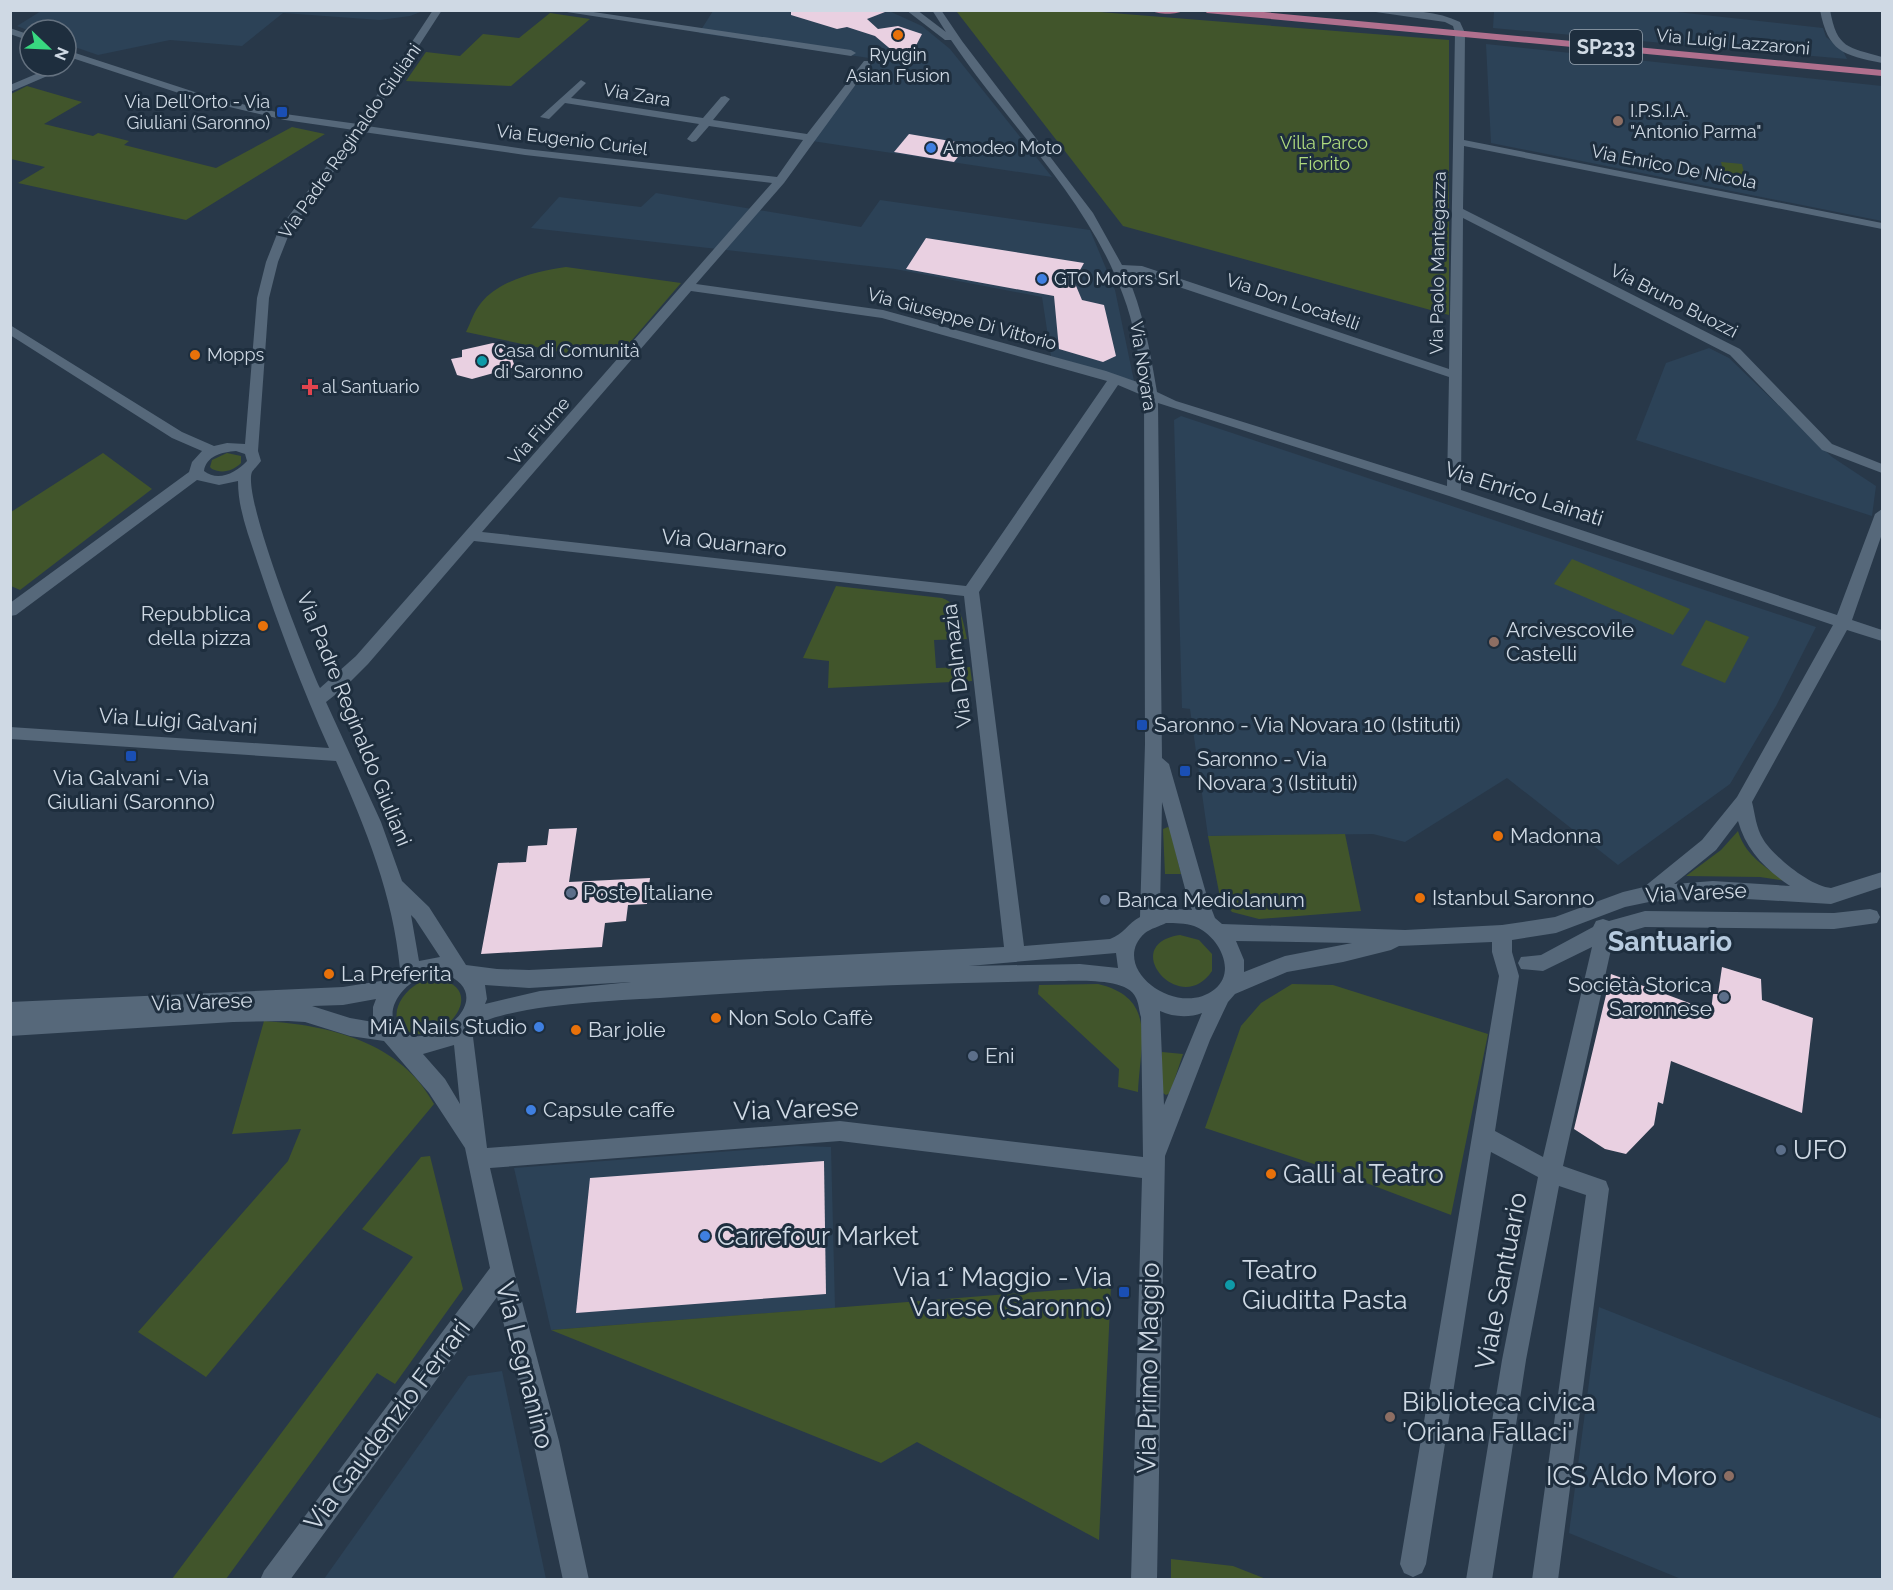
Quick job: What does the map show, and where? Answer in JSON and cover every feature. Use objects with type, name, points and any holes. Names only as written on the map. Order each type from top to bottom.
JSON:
[{"type":"main road","points":[[1154,10],[1181,10]]},
{"type":"main road","name":"Via Luigi Lazzaroni","points":[[1207,10],[1882,73]]},
{"type":"main road","name":"Via Luigi Lazzaroni","points":[[1267,10],[1330,22]]},
{"type":"street","name":"Via Padre Reginaldo Giuliani","points":[[410,973],[409,951],[395,886],[342,755],[306,677],[245,502],[245,471],[254,461],[251,451],[264,298],[272,262],[285,230],[360,129],[364,119],[435,18],[438,10]]},
{"type":"street","points":[[558,10],[851,53]]},
{"type":"street","name":"Via Novara","points":[[910,10],[958,44]]},
{"type":"street","name":"Via Novara","points":[[936,10],[958,44],[1089,215],[1118,268],[1130,296],[1143,345],[1151,395],[1154,744],[1150,919]]},
{"type":"street","points":[[1366,10],[1441,18],[1457,24],[1460,33]]},
{"type":"street","points":[[1825,10],[1832,36],[1836,42],[1851,50],[1882,60]]},
{"type":"street","name":"Via Paolo Mantegazza","points":[[1454,493],[1460,33]]},
{"type":"street","name":"Via Eugenio Curiel","points":[[78,57],[159,85],[236,107],[360,129],[525,152],[780,182]]},
{"type":"street","name":"Via Fiume","points":[[316,700],[350,672],[472,536],[780,182],[867,63]]},
{"type":"street","points":[[10,89],[35,78]]},
{"type":"street","name":"Via Zara","points":[[545,117],[581,83]]},
{"type":"street","points":[[692,139],[725,99]]},
{"type":"street","name":"Via Zara","points":[[563,100],[810,138]]},
{"type":"street","name":"Via Enrico De Nicola","points":[[1458,142],[1882,226]]},
{"type":"street","name":"Via Bruno Buozzi","points":[[1457,210],[1736,352],[1827,447],[1882,469]]},
{"type":"street","name":"Via Don Locatelli","points":[[1118,268],[1138,269],[1455,375]]},
{"type":"street","name":"Via Giuseppe Di Vittorio","points":[[688,287],[872,311],[1114,380],[1140,388],[1151,395]]},
{"type":"street","points":[[10,329],[177,435],[214,451]]},
{"type":"street","name":"Via Dalmazia","points":[[1015,955],[971,592],[991,559],[1114,380]]},
{"type":"street","name":"Via Enrico Lainati","points":[[1151,395],[1171,404],[1454,493],[1882,636]]},
{"type":"street","points":[[231,447],[255,418]]},
{"type":"street","points":[[177,435],[199,466],[200,477],[214,480],[229,478],[245,471]]},
{"type":"street","points":[[10,611],[199,466],[214,451],[231,447],[251,451]]},
{"type":"street","points":[[214,480],[245,502]]},
{"type":"street","points":[[1649,894],[1709,845],[1743,802],[1843,622],[1882,514]]},
{"type":"street","name":"Via Quarnaro","points":[[472,536],[971,592]]},
{"type":"street","name":"Via Luigi Galvani","points":[[10,733],[342,755]]},
{"type":"street","name":"Via Novara","points":[[1154,744],[1198,900],[1213,928]]},
{"type":"street","points":[[1743,802],[1754,840],[1764,854],[1801,884],[1822,896]]},
{"type":"street","name":"Via Varese","points":[[1213,928],[1274,935],[1329,934],[1406,938],[1502,933],[1556,925],[1623,900],[1649,894],[1713,889],[1822,896],[1845,893],[1882,880]]},
{"type":"street","name":"Via Padre Reginaldo Giuliani","points":[[395,886],[422,914],[462,970]]},
{"type":"street","points":[[1127,941],[1110,947],[1015,955],[529,979],[497,978],[442,965],[426,967],[410,973],[393,988],[382,1011],[383,1023],[393,1037],[413,1046],[431,1045],[447,1038],[466,1023],[499,1009],[566,997],[797,979],[1047,974],[1102,974],[1139,988],[1160,1003],[1176,1008],[1192,1008],[1207,1005],[1224,993],[1234,977],[1235,966],[1228,942],[1213,928],[1179,915],[1150,919],[1133,932],[1127,941],[1124,954],[1125,967],[1139,988]]},
{"type":"street","points":[[1528,963],[1544,963],[1604,929],[1634,921],[1656,919],[1834,921],[1870,917]]},
{"type":"street","points":[[1550,1172],[1604,929]]},
{"type":"street","name":"Viale Santuario","points":[[1413,1564],[1509,976],[1502,952],[1502,933]]},
{"type":"street","name":"Via Varese","points":[[1224,993],[1292,962],[1343,954],[1406,938]]},
{"type":"street","points":[[462,970],[475,982],[478,994],[477,1006],[466,1023]]},
{"type":"street","name":"Via Varese","points":[[10,1011],[343,996],[393,988]]},
{"type":"street","name":"Via Primo Maggio","points":[[1139,988],[1151,1017],[1153,1163],[1144,1580]]},
{"type":"street","name":"Via Primo Maggio","points":[[1153,1163],[1200,1039],[1224,993]]},
{"type":"street","name":"Via Varese","points":[[10,1027],[233,1013],[288,1012],[322,1016],[350,1027],[393,1037]]},
{"type":"street","name":"Via Legnanino","points":[[466,1023],[476,1154],[502,1271],[546,1441],[576,1580]]},
{"type":"street","name":"Via Legnanino","points":[[393,1037],[436,1086],[461,1122],[476,1154]]},
{"type":"street","name":"Via Varese","points":[[476,1154],[840,1131],[1153,1163]]},
{"type":"street","name":"Viale Santuario","points":[[1483,1136],[1550,1172],[1598,1189],[1545,1580]]},
{"type":"street","name":"Viale Santuario","points":[[1479,1580],[1514,1360],[1550,1172]]},
{"type":"street","name":"Via Gaudenzio Ferrari","points":[[273,1580],[502,1271]]},
{"type":"shaded area","points":[[41,10],[423,11],[410,16],[380,20],[283,13],[242,46],[170,40],[98,55],[78,48],[78,18],[30,18]]},
{"type":"shaded area","points":[[713,11],[889,11],[922,26],[950,49],[1052,177],[812,141],[876,59],[699,33]]},
{"type":"shaded area","points":[[1494,11],[1668,11],[1823,28],[1826,37],[1842,49],[1847,59],[1493,28]]},
{"type":"shaded area","name":"I.P.S.I.A. \"Antonio Parma\"","points":[[1486,44],[1882,86],[1882,221],[1491,143]]},
{"type":"shaded area","points":[[656,193],[861,227],[880,200],[1090,230],[1115,290],[1134,381],[1051,356],[1042,297],[895,269],[531,228],[559,197],[641,207]]},
{"type":"shaded area","points":[[1709,348],[1729,358],[1832,457],[1876,486],[1872,516],[1636,440],[1666,363]]},
{"type":"shaded area","name":"Arcivescovile Castelli","points":[[1181,416],[1816,627],[1776,706],[1730,784],[1618,865],[1507,778],[1405,842],[1373,834],[1208,836],[1190,709],[1182,708],[1174,420]]},
{"type":"shaded area","name":"Carrefour Market","points":[[797,1146],[831,1147],[835,1308],[551,1330],[514,1168]]},
{"type":"shaded area","name":"ICS Aldo Moro","points":[[1599,1307],[1882,1419],[1882,1579],[1681,1579],[1569,1533]]},
{"type":"shaded area","points":[[502,1371],[546,1579],[324,1579],[468,1376]]},
{"type":"green space","name":"Villa Parco Fiorito","points":[[960,10],[1087,11],[1449,40],[1449,315],[1123,226],[957,12]]},
{"type":"green space","points":[[550,13],[590,19],[511,86],[406,81],[426,52],[460,56],[483,34],[519,38]]},
{"type":"green space","points":[[27,86],[82,102],[44,124],[93,136],[98,133],[129,141],[124,145],[216,168],[292,127],[325,134],[186,220],[18,183],[45,167],[11,159],[11,94]]},
{"type":"green space","points":[[1721,162],[1742,164],[1747,185],[1726,183]]},
{"type":"green space","points":[[566,267],[681,283],[620,354],[593,359],[466,332],[479,306],[498,288],[532,274]]},
{"type":"green space","points":[[103,453],[152,489],[20,590],[11,586],[11,512]]},
{"type":"green space","points":[[227,453],[241,456],[241,463],[231,470],[216,471],[210,467],[212,460]]},
{"type":"green space","points":[[1572,559],[1690,609],[1673,635],[1554,584]]},
{"type":"green space","points":[[836,586],[942,598],[949,601],[958,609],[967,639],[934,640],[936,668],[970,667],[972,681],[828,688],[829,661],[803,658]]},
{"type":"green space","points":[[1706,620],[1749,637],[1725,683],[1681,665]]},
{"type":"green space","points":[[1168,827],[1181,874],[1165,874],[1163,829]]},
{"type":"green space","points":[[1738,831],[1741,840],[1751,854],[1786,881],[1760,877],[1686,876],[1721,850]]},
{"type":"green space","points":[[1345,834],[1361,911],[1259,919],[1232,912],[1220,897],[1208,836]]},
{"type":"green space","points":[[1180,935],[1199,940],[1212,954],[1212,971],[1199,984],[1185,987],[1171,983],[1160,974],[1154,963],[1154,951],[1162,941]]},
{"type":"green space","points":[[439,979],[454,985],[460,994],[461,1004],[456,1015],[435,1031],[422,1034],[409,1032],[398,1021],[398,1008],[401,1001],[411,988],[428,980]]},
{"type":"green space","points":[[1098,984],[1117,991],[1130,1000],[1138,1012],[1142,1040],[1138,1092],[1118,1087],[1119,1069],[1038,994],[1039,985]]},
{"type":"green space","points":[[1292,984],[1333,985],[1488,1034],[1451,1215],[1332,1170],[1205,1128],[1241,1026],[1261,1003]]},
{"type":"green space","points":[[264,1021],[313,1027],[361,1041],[403,1065],[420,1083],[434,1104],[206,1377],[138,1332],[288,1161],[301,1129],[232,1134]]},
{"type":"green space","points":[[1162,1052],[1183,1054],[1170,1093],[1166,1095],[1160,1091]]},
{"type":"green space","points":[[430,1156],[463,1289],[395,1384],[377,1373],[226,1579],[172,1579],[413,1257],[362,1229],[421,1157]]},
{"type":"green space","points":[[1111,1286],[1099,1540],[917,1442],[881,1463],[551,1330]]},
{"type":"green space","points":[[1171,1559],[1233,1566],[1266,1579],[1171,1579]]},
{"type":"building","points":[[791,10],[885,10],[867,19],[878,29],[898,26],[922,34],[907,63],[875,36],[847,27],[837,29],[791,15]]},
{"type":"building","name":"Amodeo Moto","points":[[909,134],[968,144],[954,162],[894,152]]},
{"type":"building","points":[[926,238],[1084,263],[1074,281],[1082,300],[1104,305],[1116,356],[1103,362],[1059,349],[1054,296],[906,269]]},
{"type":"building","name":"Casa di Comunità di Saronno","points":[[493,343],[508,347],[515,367],[472,379],[457,375],[451,359],[462,357],[462,350]]},
{"type":"building","name":"Poste Italiane","points":[[577,828],[569,882],[650,878],[647,904],[628,905],[626,921],[605,923],[602,947],[481,954],[498,863],[526,862],[528,846],[547,845],[549,829]]},
{"type":"building","points":[[1722,967],[1761,979],[1762,1000],[1813,1018],[1802,1113],[1671,1061],[1663,1104],[1658,1102],[1654,1125],[1626,1154],[1605,1149],[1574,1129],[1611,974],[1711,1011],[1713,994],[1718,994]]},
{"type":"building","name":"Carrefour Market","points":[[824,1161],[826,1294],[576,1313],[590,1178]]},
{"type":"place","name":"Ryugin Asian Fusion","points":[[898,35]]},
{"type":"place","name":"Via Dell'Orto - Via Giuliani (Saronno)","points":[[282,112]]},
{"type":"place","name":"I.P.S.I.A. \"Antonio Parma\"","points":[[1618,121]]},
{"type":"place","name":"Amodeo Moto","points":[[931,148]]},
{"type":"place","name":"GTO Motors Srl","points":[[1042,279]]},
{"type":"place","name":"Mopps","points":[[195,355]]},
{"type":"place","name":"Casa di Comunità di Saronno","points":[[482,361]]},
{"type":"place","name":"al Santuario","points":[[310,387]]},
{"type":"place","name":"Repubblica della pizza","points":[[263,626]]},
{"type":"place","name":"Arcivescovile Castelli","points":[[1494,642]]},
{"type":"place","name":"Saronno - Via Novara 10 (Istituti)","points":[[1142,725]]},
{"type":"place","name":"Via Galvani - Via Giuliani (Saronno)","points":[[131,756]]},
{"type":"place","name":"Saronno - Via Novara 3 (Istituti)","points":[[1185,771]]},
{"type":"place","name":"Madonna","points":[[1498,836]]},
{"type":"place","name":"Poste Italiane","points":[[571,893]]},
{"type":"place","name":"Istanbul Saronno","points":[[1420,898]]},
{"type":"place","name":"Banca Mediolanum","points":[[1105,900]]},
{"type":"place","name":"La Preferita","points":[[329,974]]},
{"type":"place","name":"Società Storica Saronnese","points":[[1724,997]]},
{"type":"place","name":"Non Solo Caffè","points":[[716,1018]]},
{"type":"place","name":"MiA Nails Studio","points":[[539,1027]]},
{"type":"place","name":"Bar jolie","points":[[576,1030]]},
{"type":"place","name":"Eni","points":[[973,1056]]},
{"type":"place","name":"Capsule caffe","points":[[531,1110]]},
{"type":"place","name":"UFO","points":[[1781,1150]]},
{"type":"place","name":"Galli al Teatro","points":[[1271,1174]]},
{"type":"place","name":"Carrefour Market","points":[[705,1236]]},
{"type":"place","name":"Teatro Giuditta Pasta","points":[[1230,1285]]},
{"type":"place","name":"Via 1° Maggio - Via Varese (Saronno)","points":[[1124,1292]]},
{"type":"place","name":"Biblioteca civica 'Oriana Fallaci'","points":[[1390,1417]]},
{"type":"place","name":"ICS Aldo Moro","points":[[1729,1476]]},
{"type":"district","name":"Santuario","points":[[1670,942]]}]
